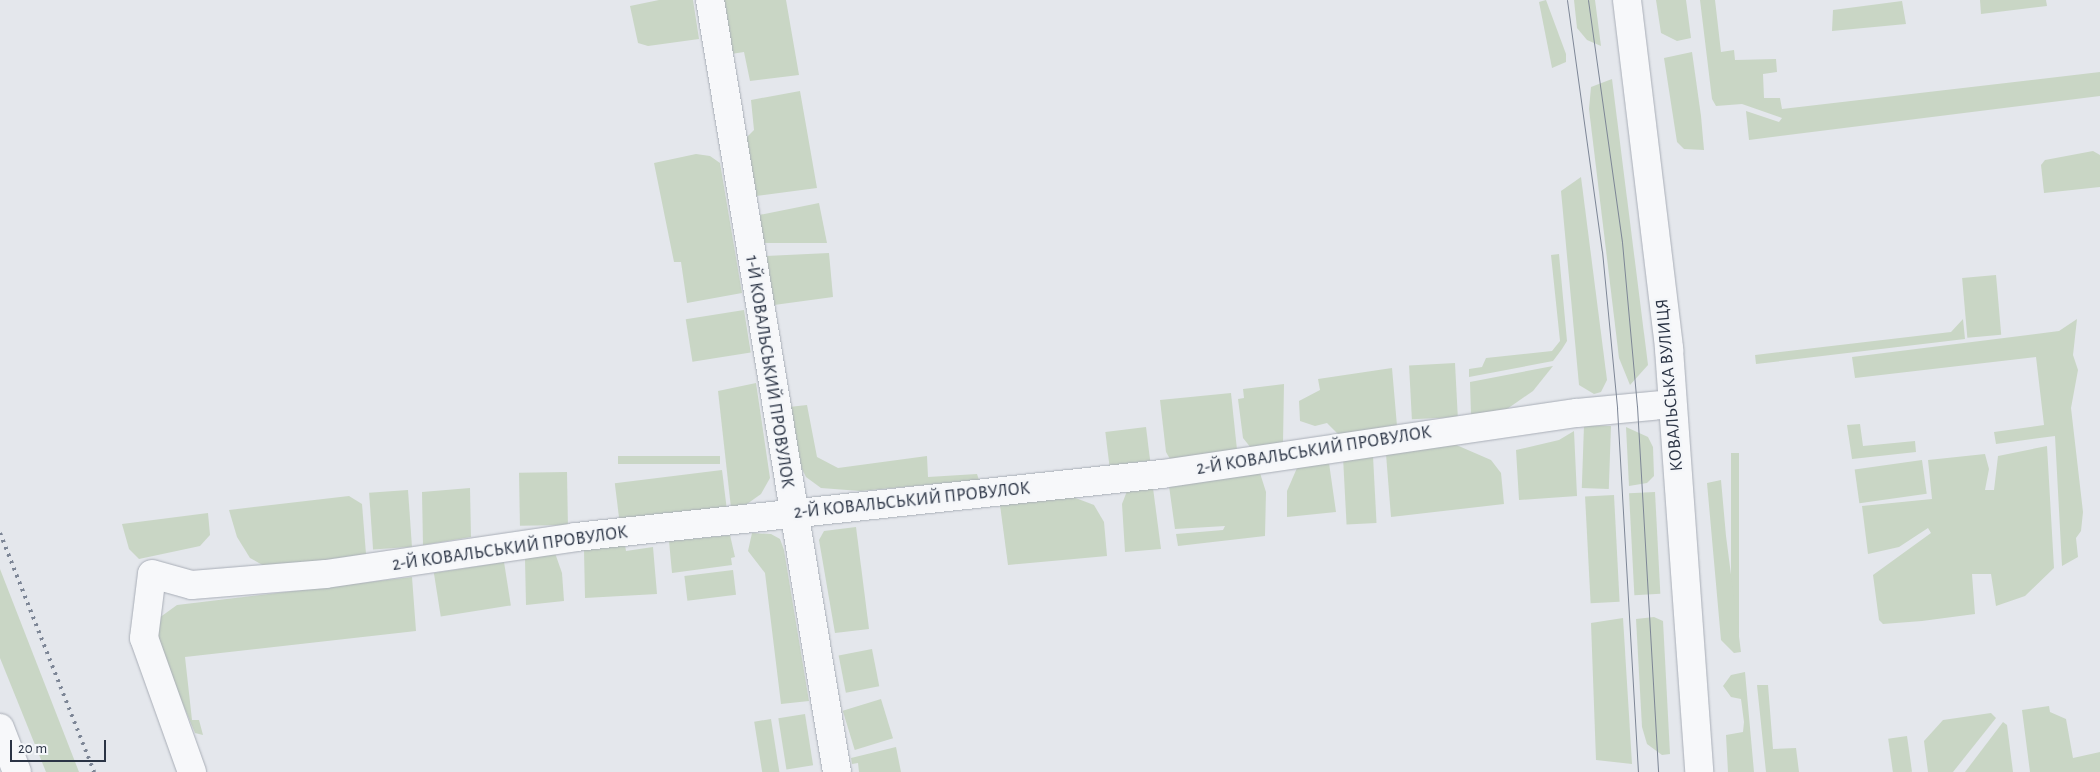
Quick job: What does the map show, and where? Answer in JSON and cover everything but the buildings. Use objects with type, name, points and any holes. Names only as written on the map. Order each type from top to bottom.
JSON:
[{"type":"street","name":"1-Й КОВАЛЬСЬКИЙ ПРОВУЛОК","points":[[710,0],[792,514],[837,772]]},
{"type":"street","name":"КОВАЛЬСЬКА ВУЛИЦЯ","points":[[1627,0],[1658,238],[1699,772]]},
{"type":"street","name":"2-Й КОВАЛЬСЬКИЙ ПРОВУЛОК","points":[[192,772],[144,638],[152,574],[192,585],[255,581],[576,537],[1162,474],[1577,413],[1672,404]]},
{"type":"street","points":[[0,728],[17,772]]},
{"type":"green space","points":[[659,0],[693,0],[699,39],[648,46],[638,43],[630,6]]},
{"type":"green space","points":[[723,0],[786,0],[799,75],[750,81],[744,52],[731,54]]},
{"type":"green space","points":[[1546,0],[1566,54],[1566,62],[1552,68],[1539,2]]},
{"type":"green space","points":[[1574,0],[1595,0],[1601,46],[1587,40],[1577,28]]},
{"type":"green space","points":[[1656,0],[1686,0],[1691,38],[1677,41],[1661,33]]},
{"type":"green space","points":[[1700,0],[1715,0],[1721,52],[1734,50],[1735,60],[1776,59],[1777,72],[1763,74],[1764,98],[1780,98],[1782,109],[2100,72],[2100,96],[1749,140],[1746,111],[1779,122],[1782,118],[1742,104],[1716,106],[1712,99]]},
{"type":"green space","points":[[1980,0],[2046,0],[2047,6],[1981,14]]},
{"type":"green space","points":[[1902,1],[1906,24],[1832,31],[1833,10]]},
{"type":"green space","points":[[1692,52],[1704,150],[1684,149],[1677,142],[1664,58]]},
{"type":"green space","points":[[1612,79],[1648,365],[1630,385],[1619,358],[1589,109],[1591,87]]},
{"type":"green space","points":[[800,91],[817,188],[756,196],[746,138],[754,130],[751,100]]},
{"type":"green space","points":[[2093,151],[2100,155],[2100,187],[2044,193],[2041,165],[2045,160]]},
{"type":"green space","points":[[696,154],[710,156],[720,163],[742,293],[687,303],[681,262],[674,262],[654,163]]},
{"type":"green space","points":[[1581,177],[1607,380],[1601,392],[1594,394],[1579,385],[1561,191]]},
{"type":"green space","points":[[819,203],[827,243],[763,243],[759,215]]},
{"type":"green space","points":[[829,253],[833,297],[774,305],[766,256]]},
{"type":"green space","points":[[1559,254],[1567,341],[1562,349],[1553,361],[1469,377],[1469,369],[1482,367],[1486,358],[1552,351],[1560,341],[1551,255]]},
{"type":"green space","points":[[1996,275],[2001,335],[1967,338],[1962,278]]},
{"type":"green space","points":[[744,310],[751,352],[692,362],[686,319]]},
{"type":"green space","points":[[1963,319],[1965,339],[1756,364],[1755,355],[1951,332]]},
{"type":"green space","points":[[2077,319],[2073,355],[2078,370],[2071,408],[2083,512],[2081,531],[2076,538],[2078,557],[2062,566],[2055,436],[1996,444],[1994,432],[2044,425],[2036,357],[1855,378],[1852,357],[2059,331]]},
{"type":"green space","points":[[1455,363],[1458,417],[1412,419],[1409,365]]},
{"type":"green space","points":[[1553,366],[1533,391],[1507,409],[1471,415],[1470,382]]},
{"type":"green space","points":[[1392,368],[1397,426],[1339,435],[1327,423],[1315,426],[1300,421],[1299,401],[1320,390],[1318,379]]},
{"type":"green space","points":[[756,383],[770,478],[761,494],[747,504],[731,508],[718,391]]},
{"type":"green space","points":[[1284,384],[1283,443],[1251,448],[1243,438],[1238,399],[1244,398],[1243,389]]},
{"type":"green space","points":[[1231,393],[1237,450],[1170,459],[1166,452],[1160,400]]},
{"type":"green space","points":[[807,405],[817,457],[838,468],[927,456],[928,477],[977,474],[979,480],[860,491],[821,488],[806,477],[797,459],[789,407]]},
{"type":"green space","points":[[1860,424],[1863,446],[1915,441],[1916,452],[1852,459],[1847,425]]},
{"type":"green space","points":[[1584,425],[1611,426],[1609,489],[1582,488]]},
{"type":"green space","points":[[1146,427],[1150,461],[1109,466],[1105,432]]},
{"type":"green space","points":[[1626,427],[1648,437],[1653,447],[1654,476],[1647,483],[1629,486]]},
{"type":"green space","points":[[1574,431],[1577,496],[1519,500],[1516,450],[1559,440]]},
{"type":"green space","points":[[1454,444],[1491,460],[1501,473],[1504,504],[1391,517],[1386,454]]},
{"type":"green space","points":[[2047,446],[2054,568],[2025,596],[1996,606],[1991,574],[1972,574],[1975,614],[1883,624],[1879,620],[1873,575],[1931,533],[1928,528],[1899,547],[1868,554],[1862,506],[1932,499],[1928,460],[1985,454],[1989,469],[1985,490],[1994,490],[1998,456]]},
{"type":"green space","points":[[1731,453],[1739,453],[1739,643],[1731,643]]},
{"type":"green space","points":[[618,456],[720,456],[720,464],[618,464]]},
{"type":"green space","points":[[1373,456],[1377,523],[1347,524],[1343,458]]},
{"type":"green space","points":[[1922,460],[1927,494],[1859,503],[1855,469]]},
{"type":"green space","points":[[1329,463],[1336,512],[1287,517],[1287,491],[1297,468]]},
{"type":"green space","points":[[722,470],[727,508],[619,521],[615,483]]},
{"type":"green space","points":[[567,472],[568,525],[520,526],[519,473]]},
{"type":"green space","points":[[1260,473],[1266,492],[1265,536],[1178,546],[1176,534],[1223,530],[1225,526],[1175,529],[1169,486]]},
{"type":"green space","points":[[1721,480],[1726,536],[1741,652],[1734,653],[1721,640],[1707,483]]},
{"type":"green space","points":[[470,488],[471,537],[423,545],[422,492]]},
{"type":"green space","points":[[1153,488],[1161,549],[1125,552],[1122,504],[1127,491]]},
{"type":"green space","points":[[408,490],[412,547],[373,550],[369,493]]},
{"type":"green space","points":[[1655,492],[1660,594],[1634,595],[1629,493]]},
{"type":"green space","points":[[1614,495],[1620,602],[1591,603],[1585,497]]},
{"type":"green space","points":[[349,496],[362,504],[366,554],[268,568],[250,558],[237,537],[229,510]]},
{"type":"green space","points":[[1073,497],[1094,505],[1104,522],[1107,556],[1008,565],[1000,505]]},
{"type":"green space","points":[[208,513],[210,535],[200,546],[139,559],[129,549],[122,524]]},
{"type":"green space","points":[[856,527],[869,629],[835,633],[819,540],[824,531]]},
{"type":"green space","points":[[752,533],[771,534],[780,539],[784,550],[809,701],[781,704],[765,573],[748,551]]},
{"type":"green space","points":[[730,535],[735,557],[731,558],[732,565],[672,573],[669,541]]},
{"type":"green space","points":[[625,545],[626,551],[653,547],[657,594],[585,598],[584,550]]},
{"type":"green space","points":[[555,553],[562,573],[564,601],[526,605],[525,559]]},
{"type":"green space","points":[[504,562],[511,605],[441,617],[434,573]]},
{"type":"green space","points":[[0,569],[79,772],[46,772],[0,658]]},
{"type":"green space","points":[[733,570],[736,595],[687,601],[684,576]]},
{"type":"green space","points":[[412,577],[416,631],[185,657],[192,720],[199,720],[203,735],[195,733],[157,642],[159,618],[177,605]]},
{"type":"green space","points":[[1654,617],[1663,621],[1670,754],[1662,755],[1647,744],[1642,727],[1636,619]]},
{"type":"green space","points":[[1623,618],[1632,764],[1596,760],[1591,623]]},
{"type":"green space","points":[[872,649],[879,686],[846,693],[839,655]]},
{"type":"green space","points":[[1745,672],[1754,772],[1728,772],[1726,735],[1743,732],[1744,722],[1741,699],[1731,697],[1723,686],[1731,675]]},
{"type":"green space","points":[[1757,685],[1768,685],[1773,749],[1796,748],[1799,772],[1766,772]]},
{"type":"green space","points":[[881,699],[893,738],[855,750],[843,711]]},
{"type":"green space","points":[[2049,706],[2050,712],[2066,719],[2073,758],[2100,752],[2100,772],[2030,772],[2022,710]]},
{"type":"green space","points":[[1991,713],[1996,718],[1953,772],[1928,772],[1924,741],[1943,720]]},
{"type":"green space","points":[[805,714],[813,765],[786,770],[778,718]]},
{"type":"green space","points":[[771,719],[779,772],[762,772],[754,722]]},
{"type":"green space","points":[[2003,722],[2007,725],[2013,772],[1965,772]]},
{"type":"green space","points":[[1907,736],[1912,772],[1893,772],[1888,739]]},
{"type":"green space","points":[[896,747],[901,772],[859,772],[858,763],[852,764],[851,758]]},
{"type":"tram line","points":[[1567,0],[1602,251],[1617,408],[1638,772]]},
{"type":"tram line","points":[[1588,0],[1622,242],[1637,406],[1658,772]]},
{"type":"railway","points":[[0,533],[94,772]]}]
